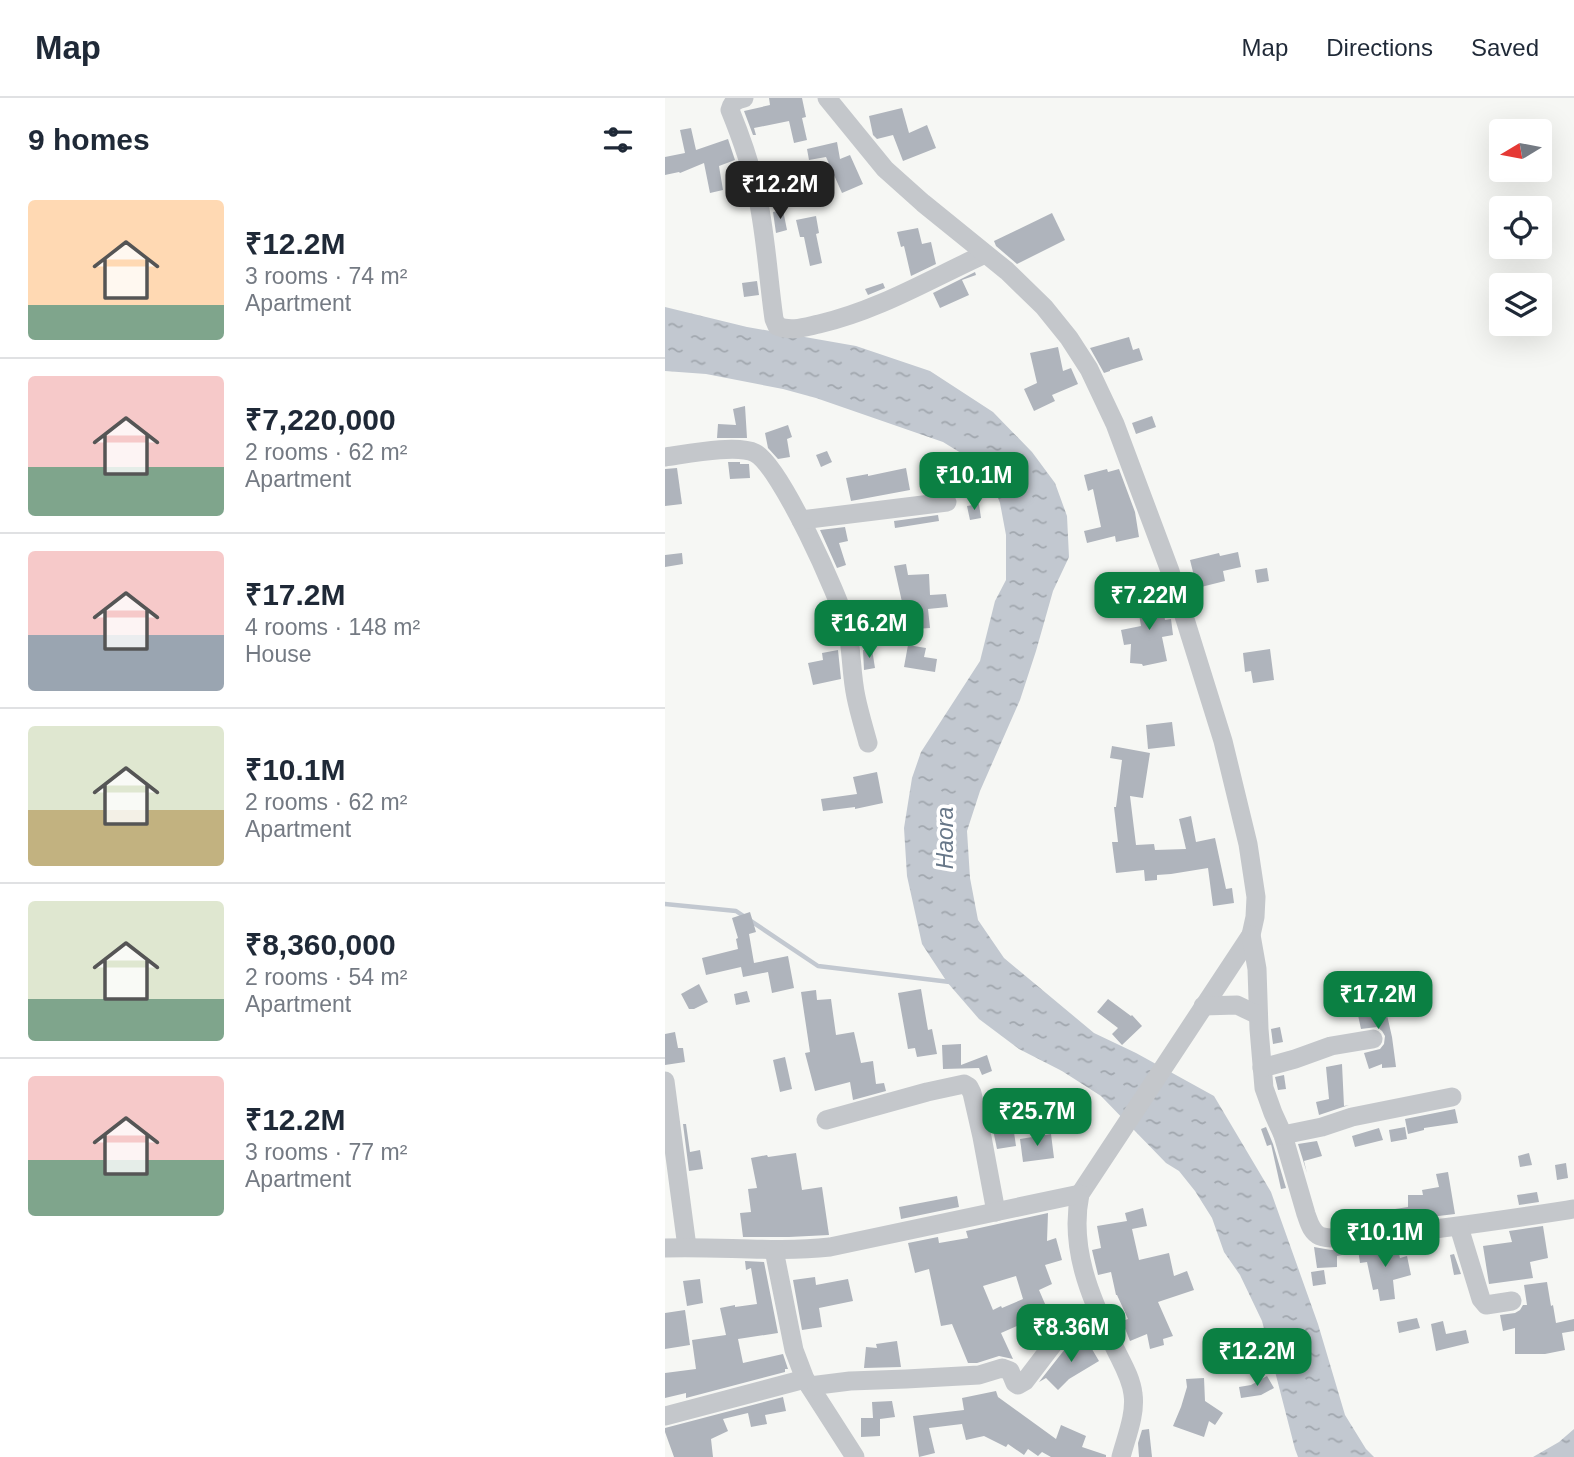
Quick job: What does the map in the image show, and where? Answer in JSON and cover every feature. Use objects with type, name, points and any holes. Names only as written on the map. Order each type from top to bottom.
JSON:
[{"type":"street","points":[[744,98],[731,104],[730,110],[757,190],[777,326],[795,329],[851,316],[904,294],[985,254]]},
{"type":"street","points":[[827,98],[885,169],[1007,271],[1044,307],[1089,369],[1115,424],[1170,570],[1237,793],[1256,897],[1251,935],[1080,1194],[1076,1221],[1079,1256],[1100,1318],[1130,1380],[1134,1395],[1121,1457]]},
{"type":"street","points":[[665,457],[719,450],[747,450],[763,458],[771,468],[801,520],[836,595],[847,628],[856,697],[868,743]]},
{"type":"street","points":[[801,520],[947,502]]},
{"type":"street","points":[[1251,935],[1257,969],[1262,1068],[1267,1099],[1283,1135],[1310,1226],[1320,1236],[1361,1237],[1459,1227],[1574,1209]]},
{"type":"street","points":[[1200,1011],[1237,1004],[1258,1015]]},
{"type":"street","points":[[1262,1068],[1331,1046],[1373,1039]]},
{"type":"street","points":[[665,1081],[687,1247]]},
{"type":"street","points":[[826,1120],[936,1089],[964,1084],[972,1093],[996,1212]]},
{"type":"street","points":[[1283,1135],[1322,1127],[1352,1117],[1452,1097]]},
{"type":"street","points":[[665,1248],[807,1250],[1080,1194]]},
{"type":"street","points":[[1459,1227],[1481,1298],[1486,1305],[1512,1301]]},
{"type":"street","points":[[774,1250],[794,1350],[807,1383],[855,1457]]},
{"type":"street","points":[[665,1416],[807,1383],[979,1375],[1002,1368],[1010,1371],[1018,1385],[1025,1381],[1064,1334],[1100,1318]]},
{"type":"water","name":"Haora","points":[[665,307],[747,327],[856,346],[930,371],[993,412],[1032,452],[1055,483],[1067,516],[1069,557],[1053,591],[1020,700],[980,791],[967,831],[970,878],[978,920],[1004,958],[1094,1033],[1214,1096],[1271,1192],[1318,1324],[1345,1415],[1374,1457],[1298,1457],[1262,1321],[1240,1275],[1224,1252],[1212,1218],[1195,1191],[1179,1171],[1166,1163],[1101,1096],[1062,1071],[1019,1049],[979,1019],[947,982],[922,944],[907,876],[904,828],[912,778],[921,752],[980,661],[995,601],[1006,580],[1006,535],[1000,503],[987,469],[943,442],[816,398],[706,374],[665,371]]},
{"type":"water","points":[[1574,1429],[1574,1457],[1533,1457],[1559,1442]]},
{"type":"building","points":[[769,98],[802,98],[806,117],[802,118],[807,140],[794,143],[789,121],[754,128],[756,135],[753,135],[744,111],[770,105]]},
{"type":"building","points":[[902,108],[909,133],[927,125],[936,148],[903,161],[893,135],[877,139],[873,135],[869,116]]},
{"type":"building","points":[[691,128],[696,150],[728,139],[735,160],[719,166],[723,190],[710,193],[704,163],[680,173],[665,175],[665,157],[685,153],[680,130]]},
{"type":"building","points":[[837,142],[840,159],[850,155],[863,184],[842,193],[826,157],[809,160],[807,149]]},
{"type":"building","points":[[790,172],[793,183],[773,188],[771,177]]},
{"type":"building","points":[[783,210],[787,230],[776,233],[773,212]]},
{"type":"building","points":[[1052,213],[1065,240],[1017,264],[996,246],[994,241]]},
{"type":"building","points":[[816,216],[819,233],[816,234],[822,263],[810,266],[804,237],[800,237],[796,220]]},
{"type":"building","points":[[918,228],[922,244],[931,242],[936,264],[911,276],[904,246],[901,247],[897,232]]},
{"type":"building","points":[[975,272],[976,275],[962,280],[969,295],[940,308],[933,293]]},
{"type":"building","points":[[757,281],[759,295],[744,297],[742,283]]},
{"type":"building","points":[[883,283],[885,288],[868,295],[865,289]]},
{"type":"building","points":[[1129,337],[1133,350],[1139,348],[1143,360],[1104,373],[1090,348]]},
{"type":"building","points":[[1058,347],[1063,371],[1071,368],[1078,384],[1052,395],[1055,401],[1034,411],[1024,389],[1037,383],[1030,353]]},
{"type":"building","points":[[745,406],[747,438],[717,438],[718,424],[736,425],[733,409]]},
{"type":"building","points":[[1152,416],[1156,427],[1136,434],[1132,423]]},
{"type":"building","points":[[788,425],[792,437],[787,439],[790,457],[778,459],[768,448],[765,433]]},
{"type":"building","points":[[827,451],[832,462],[821,467],[816,455]]},
{"type":"building","points":[[728,462],[749,464],[750,478],[730,479]]},
{"type":"building","points":[[677,468],[682,504],[665,506],[665,469]]},
{"type":"building","points":[[906,468],[910,490],[851,501],[846,478]]},
{"type":"building","points":[[1107,469],[1108,472],[1119,469],[1135,512],[1139,537],[1116,542],[1115,536],[1087,543],[1084,531],[1101,527],[1093,489],[1088,491],[1084,475]]},
{"type":"building","points":[[960,482],[964,492],[957,495],[949,490],[948,487]]},
{"type":"building","points":[[979,504],[981,518],[970,520],[967,506]]},
{"type":"building","points":[[938,515],[939,521],[895,528],[894,521]]},
{"type":"building","points":[[845,527],[848,541],[839,543],[846,565],[837,568],[820,530]]},
{"type":"building","points":[[1238,552],[1241,567],[1223,571],[1225,581],[1197,588],[1190,560],[1219,553],[1220,556]]},
{"type":"building","points":[[682,553],[683,564],[665,567],[665,555]]},
{"type":"building","points":[[906,564],[908,575],[929,574],[930,595],[946,594],[948,607],[928,609],[930,628],[915,629],[914,617],[888,622],[885,605],[902,602],[894,566]]},
{"type":"building","points":[[1267,568],[1269,581],[1257,583],[1255,570]]},
{"type":"building","points":[[1161,593],[1165,620],[1171,619],[1173,635],[1162,637],[1167,661],[1143,666],[1130,663],[1131,644],[1124,645],[1121,630],[1141,626],[1136,597]]},
{"type":"building","points":[[908,645],[926,648],[924,657],[937,659],[935,672],[904,667]]},
{"type":"building","points":[[872,649],[875,668],[864,670],[863,650]]},
{"type":"building","points":[[1270,649],[1274,680],[1253,683],[1251,671],[1245,672],[1243,653]]},
{"type":"building","points":[[838,650],[841,679],[813,685],[808,663],[823,660],[822,653]]},
{"type":"building","points":[[1172,722],[1175,746],[1148,749],[1146,725]]},
{"type":"building","points":[[1112,746],[1150,753],[1143,798],[1130,796],[1136,845],[1154,844],[1155,850],[1186,849],[1179,819],[1191,816],[1196,842],[1215,838],[1226,889],[1232,888],[1234,903],[1213,906],[1208,868],[1157,875],[1157,880],[1145,881],[1144,870],[1116,873],[1112,842],[1118,842],[1114,807],[1122,760],[1110,758]]},
{"type":"building","points":[[877,772],[883,803],[855,809],[823,811],[821,799],[857,794],[853,777]]},
{"type":"building","points":[[750,912],[756,932],[749,934],[754,963],[788,956],[794,988],[772,993],[768,972],[743,977],[741,967],[706,975],[702,958],[738,949],[732,918]]},
{"type":"building","points":[[699,984],[708,1002],[689,1009],[681,994]]},
{"type":"building","points":[[921,989],[928,1030],[932,1029],[937,1054],[917,1057],[915,1048],[908,1049],[898,993]]},
{"type":"building","points":[[816,990],[817,1000],[831,999],[836,1035],[854,1032],[861,1063],[873,1061],[876,1084],[884,1083],[886,1091],[853,1100],[850,1082],[815,1091],[805,1053],[810,1052],[801,992]]},
{"type":"building","points":[[747,991],[750,1002],[736,1005],[734,994]]},
{"type":"building","points":[[1382,993],[1396,1067],[1382,1068],[1382,1064],[1369,1069],[1364,1053],[1380,1049],[1385,1036],[1377,1027],[1361,1029],[1356,1006],[1370,1003],[1369,995]]},
{"type":"building","points":[[1108,999],[1132,1015],[1142,1026],[1122,1045],[1112,1034],[1118,1028],[1097,1012]]},
{"type":"building","points":[[1280,1027],[1283,1042],[1273,1044],[1271,1029]]},
{"type":"building","points":[[675,1032],[678,1048],[683,1048],[685,1062],[665,1065],[665,1034]]},
{"type":"building","points":[[961,1044],[961,1065],[987,1055],[992,1071],[982,1075],[979,1068],[943,1069],[942,1045]]},
{"type":"building","points":[[785,1057],[792,1089],[780,1092],[773,1060]]},
{"type":"building","points":[[1342,1064],[1344,1106],[1349,1105],[1319,1115],[1316,1102],[1329,1099],[1326,1067]]},
{"type":"building","points":[[1284,1075],[1286,1089],[1278,1090],[1275,1077]]},
{"type":"building","points":[[1455,1109],[1458,1123],[1424,1128],[1408,1134],[1405,1119]]},
{"type":"building","points":[[1011,1112],[1016,1146],[997,1149],[990,1115]]},
{"type":"building","points":[[683,1124],[686,1124],[690,1152],[700,1150],[703,1169],[689,1171]]},
{"type":"building","points":[[1266,1127],[1273,1144],[1267,1146],[1261,1129]]},
{"type":"building","points":[[1405,1127],[1407,1139],[1391,1142],[1389,1130]]},
{"type":"building","points":[[1379,1128],[1383,1140],[1355,1147],[1352,1136]]},
{"type":"building","points":[[1051,1134],[1054,1158],[1023,1162],[1020,1139]]},
{"type":"building","points":[[1317,1141],[1322,1156],[1304,1161],[1307,1173],[1298,1144]]},
{"type":"building","points":[[1273,1144],[1286,1188],[1281,1189]]},
{"type":"building","points":[[796,1153],[802,1190],[822,1187],[829,1235],[743,1237],[740,1213],[751,1212],[748,1189],[757,1188],[751,1158]]},
{"type":"building","points":[[1529,1153],[1532,1165],[1520,1167],[1518,1156]]},
{"type":"building","points":[[1566,1163],[1568,1178],[1557,1180],[1555,1165]]},
{"type":"building","points":[[1448,1172],[1455,1214],[1397,1221],[1395,1209],[1408,1207],[1408,1195],[1423,1195],[1422,1190],[1439,1187],[1436,1174]]},
{"type":"building","points":[[1537,1192],[1539,1202],[1519,1205],[1517,1195]]},
{"type":"building","points":[[957,1196],[959,1207],[901,1219],[899,1207]]},
{"type":"building","points":[[1143,1208],[1147,1226],[1132,1229],[1139,1260],[1169,1253],[1174,1276],[1187,1271],[1194,1290],[1158,1302],[1173,1336],[1163,1339],[1164,1345],[1150,1349],[1147,1334],[1130,1341],[1122,1321],[1128,1319],[1116,1295],[1111,1272],[1098,1275],[1092,1250],[1101,1248],[1097,1226],[1127,1221],[1125,1213]]},
{"type":"building","points":[[1048,1213],[1047,1241],[1056,1238],[1062,1260],[1045,1265],[1052,1284],[1039,1290],[1052,1320],[1031,1329],[1028,1321],[1001,1333],[1013,1359],[999,1356],[968,1363],[952,1324],[941,1326],[929,1269],[915,1273],[908,1243],[938,1237],[939,1243],[968,1238],[966,1231]],"holes":[[[1016,1276],[1023,1299],[993,1310],[983,1286]]]},
{"type":"building","points":[[1352,1215],[1354,1225],[1334,1226],[1333,1218]]},
{"type":"building","points":[[1543,1226],[1548,1258],[1530,1262],[1533,1278],[1489,1284],[1483,1246],[1512,1242],[1509,1231]]},
{"type":"building","points":[[1397,1246],[1400,1258],[1407,1256],[1411,1275],[1393,1280],[1395,1299],[1380,1301],[1378,1289],[1373,1290],[1367,1262],[1360,1263],[1358,1249]]},
{"type":"building","points":[[1314,1247],[1331,1250],[1357,1249],[1357,1252],[1337,1256],[1337,1267],[1317,1268]]},
{"type":"building","points":[[1454,1254],[1461,1274],[1454,1275],[1450,1255]]},
{"type":"building","points":[[745,1261],[764,1262],[778,1333],[738,1339],[743,1363],[783,1354],[788,1369],[686,1398],[686,1393],[665,1398],[665,1373],[696,1369],[692,1340],[726,1335],[720,1308],[757,1304],[751,1268],[746,1270]]},
{"type":"building","points":[[1324,1270],[1326,1284],[1313,1286],[1311,1272]]},
{"type":"building","points":[[815,1277],[816,1285],[848,1279],[853,1301],[819,1308],[822,1327],[802,1330],[793,1280]]},
{"type":"building","points":[[700,1279],[703,1303],[687,1306],[683,1281]]},
{"type":"building","points":[[1547,1282],[1556,1323],[1574,1319],[1574,1331],[1562,1333],[1565,1350],[1545,1354],[1515,1354],[1515,1328],[1503,1331],[1500,1315],[1515,1313],[1523,1305],[1527,1305],[1524,1285]]},
{"type":"building","points":[[1077,1304],[1082,1313],[1058,1325],[1054,1317]]},
{"type":"building","points":[[685,1310],[690,1345],[665,1349],[665,1313]]},
{"type":"building","points":[[1417,1318],[1420,1328],[1399,1333],[1397,1322]]},
{"type":"building","points":[[1443,1321],[1446,1334],[1466,1330],[1469,1343],[1436,1351],[1431,1324]]},
{"type":"building","points":[[1086,1339],[1099,1361],[1069,1379],[1058,1390],[1046,1378],[1039,1382],[1065,1349]]},
{"type":"building","points":[[897,1341],[901,1367],[864,1368],[866,1347],[877,1348],[876,1344]]},
{"type":"building","points":[[1267,1376],[1274,1388],[1261,1395],[1241,1398],[1239,1387],[1251,1385]]},
{"type":"building","points":[[1204,1378],[1205,1401],[1223,1413],[1215,1425],[1209,1421],[1204,1437],[1173,1426],[1187,1387],[1186,1379]]},
{"type":"building","points":[[996,1391],[998,1397],[1056,1439],[1061,1425],[1086,1436],[1082,1447],[1106,1457],[1051,1457],[1042,1452],[1038,1456],[1028,1449],[1024,1455],[1008,1444],[1006,1447],[984,1436],[966,1440],[962,1424],[929,1428],[935,1453],[919,1457],[913,1416],[964,1410],[962,1398]]},
{"type":"building","points":[[783,1397],[786,1411],[765,1415],[767,1424],[751,1427],[748,1413],[723,1419],[728,1431],[711,1439],[713,1457],[674,1457],[665,1428]]},
{"type":"building","points":[[892,1401],[895,1417],[880,1419],[880,1436],[861,1437],[861,1418],[873,1418],[872,1402]]},
{"type":"building","points":[[1149,1429],[1152,1457],[1139,1457],[1138,1443],[1142,1430]]},
{"type":"waterway","points":[[665,904],[736,911],[818,966],[950,982]]}]
